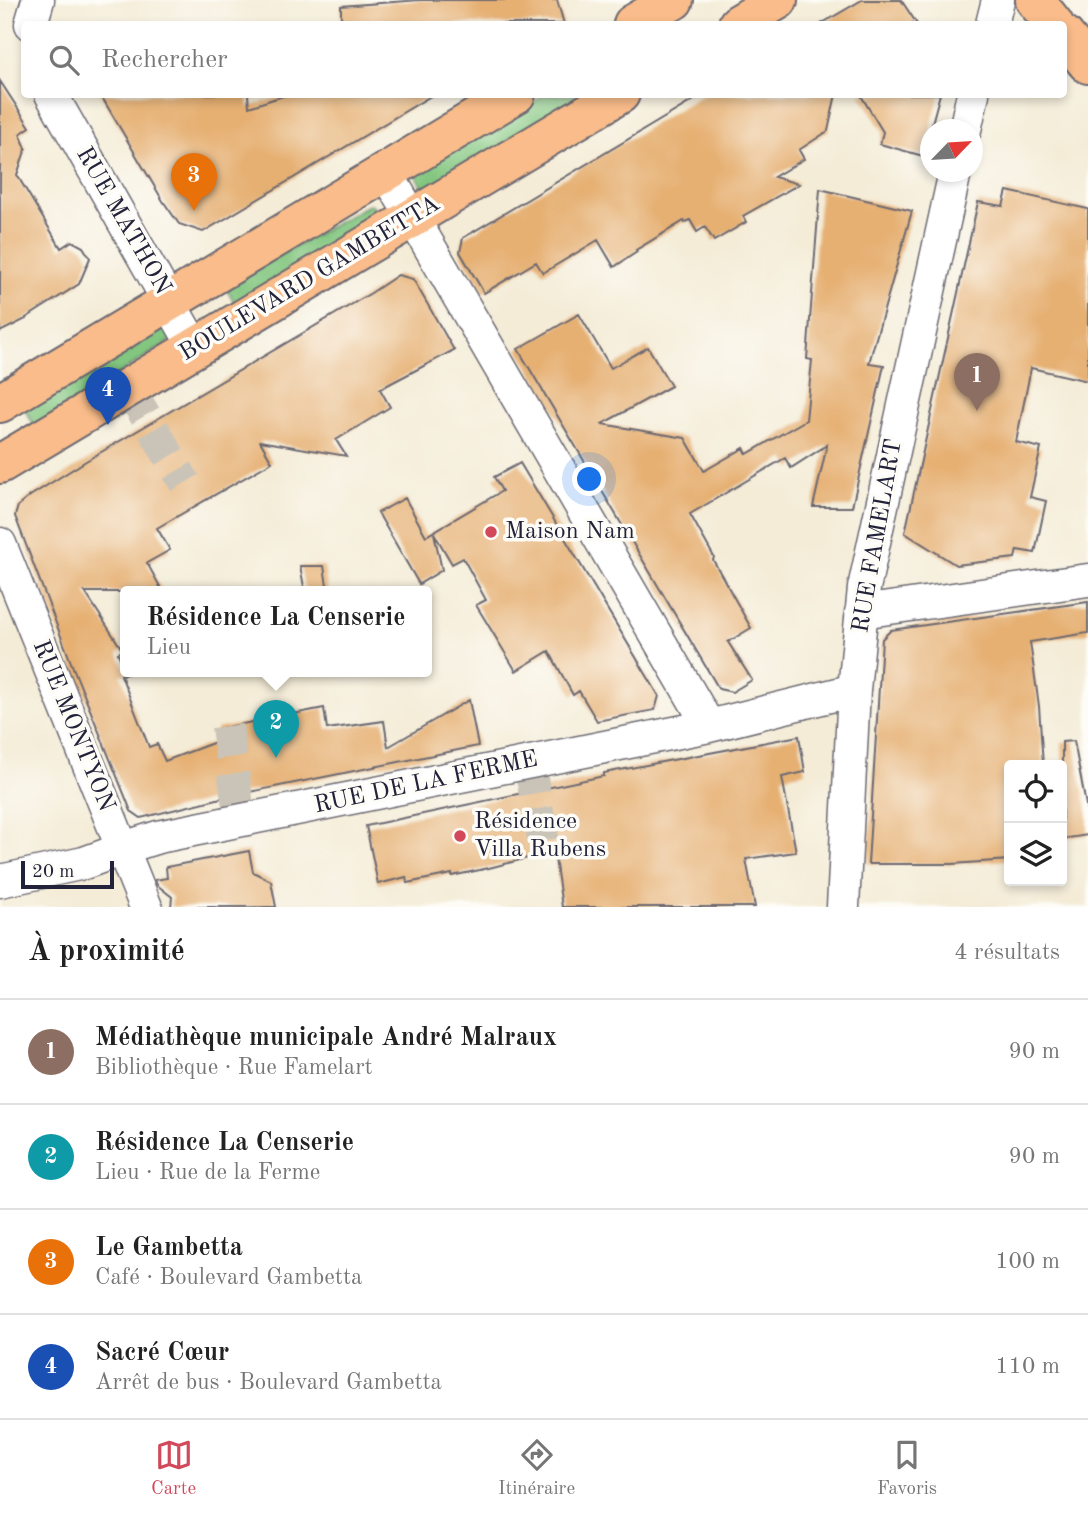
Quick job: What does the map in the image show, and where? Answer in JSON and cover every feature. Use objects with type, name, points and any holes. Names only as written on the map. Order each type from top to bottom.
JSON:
[{"type":"main road","points":[[743,21],[778,0]]},
{"type":"main road","points":[[1035,0],[1052,21]]},
{"type":"main road","points":[[1067,40],[1088,64]]},
{"type":"main road","points":[[0,403],[509,98]]},
{"type":"main road","name":"BOULEVARD GAMBETTA","points":[[0,464],[613,98]]},
{"type":"street","points":[[32,21],[38,0]]},
{"type":"street","points":[[993,21],[998,0]]},
{"type":"street","name":"RUE MATHON","points":[[53,98],[195,348]]},
{"type":"street","points":[[967,119],[972,98]]},
{"type":"street","points":[[386,172],[709,726]]},
{"type":"street","name":"RUE FAMELART","points":[[843,907],[861,612],[868,568],[953,182]]},
{"type":"street","name":"RUE MONTYON","points":[[0,544],[146,907]]},
{"type":"street","points":[[861,612],[1088,580]]},
{"type":"street","name":"RUE DE LA FERME","points":[[0,881],[84,863],[158,837],[709,726],[855,690]]},
{"type":"green space","points":[[540,98],[584,98],[424,190],[416,176],[419,170]]},
{"type":"green space","points":[[370,204],[378,217],[236,306],[225,286]]},
{"type":"green space","points":[[163,324],[174,339],[35,426],[23,406]]},
{"type":"building","points":[[420,0],[557,0],[563,21],[341,21],[341,6]]},
{"type":"building","points":[[862,0],[901,0],[915,21],[826,21]]},
{"type":"building","points":[[0,81],[30,127],[20,134],[26,148],[17,175],[61,248],[72,241],[83,247],[90,258],[79,284],[26,319],[0,332]]},
{"type":"building","points":[[102,98],[248,98],[249,107],[277,98],[427,98],[203,232],[179,224]]},
{"type":"building","points":[[697,98],[835,98],[828,131],[799,150],[804,159],[774,177],[799,184],[743,216],[746,222],[714,241],[705,227],[697,232],[690,220],[685,223],[684,221],[636,250],[637,252],[614,267],[598,240],[543,273],[536,262],[484,293],[460,252],[463,238]]},
{"type":"building","points":[[862,98],[939,98],[933,119],[920,119],[920,155],[880,144],[883,132]]},
{"type":"building","points":[[820,189],[912,211],[869,363],[884,365],[852,507],[813,507],[827,445],[791,468],[785,458],[690,514],[751,628],[728,642],[752,680],[732,692],[719,689],[518,349],[579,314],[611,368],[648,347],[671,386],[602,424],[685,438],[704,471],[744,448],[747,454],[806,420],[812,360],[807,359]]},
{"type":"building","points":[[1007,191],[1088,209],[1088,381],[1031,368],[1016,442],[1041,448],[1030,497],[1046,501],[1035,553],[1017,550],[1015,558],[956,565],[905,533],[978,202],[1003,206]]},
{"type":"building","points":[[398,275],[413,279],[454,350],[380,389],[390,407],[336,440],[346,456],[260,441],[272,462],[157,528],[170,550],[147,563],[160,586],[120,586],[120,592],[85,592],[120,646],[120,677],[149,747],[157,744],[165,761],[218,741],[216,729],[324,708],[327,729],[384,721],[388,747],[469,700],[478,746],[225,797],[141,818],[131,811],[72,665],[15,516],[18,506],[86,461]]},
{"type":"building","points":[[520,463],[659,696],[655,710],[597,721],[579,691],[573,695],[549,651],[516,671],[476,605],[486,600],[463,558],[452,564],[434,533],[442,570],[419,584],[378,513],[405,498],[426,536],[502,491],[494,477]]},
{"type":"building","points":[[300,566],[324,566],[327,586],[304,586]]},
{"type":"building","points":[[1088,602],[1088,633],[1030,642],[1039,706],[1043,760],[1004,760],[1004,860],[952,864],[868,864],[882,639],[891,630]]},
{"type":"building","points":[[799,736],[805,772],[782,777],[796,852],[746,859],[755,907],[562,907],[554,851],[452,876],[407,883],[406,877],[378,884],[366,826],[604,776],[604,773]]},
{"type":"building","points":[[1074,741],[1088,816],[1088,835],[1067,838],[1067,760],[1062,760],[1062,742]]},
{"type":"building","points":[[249,851],[253,872],[271,881],[276,907],[171,907],[172,897],[157,885],[155,880],[167,878],[166,867]]},
{"type":"tunnel","points":[[129,388],[185,483]]},
{"type":"tunnel","points":[[227,726],[240,821]]},
{"type":"tunnel","points":[[529,762],[545,849]]},
{"type":"place","name":"Le Gambetta","points":[[194,211]]},
{"type":"place","name":"Médiathèque municipale André Malraux","points":[[977,411]]},
{"type":"place","name":"Sacré Cœur","points":[[108,425]]},
{"type":"place","name":"Maison Nam","points":[[491,532]]},
{"type":"place","name":"Résidence La Censerie","points":[[276,758]]},
{"type":"place","name":"Résidence Villa Rubens","points":[[460,836]]}]
